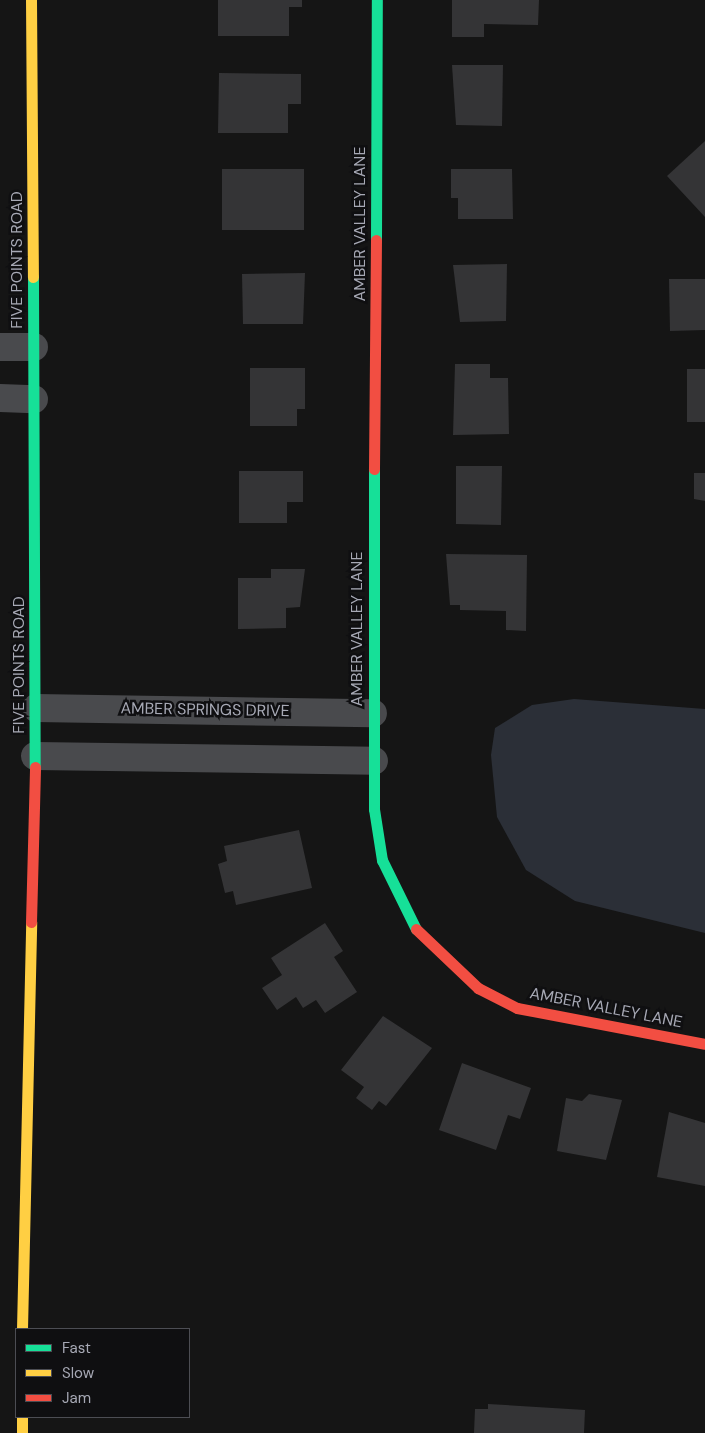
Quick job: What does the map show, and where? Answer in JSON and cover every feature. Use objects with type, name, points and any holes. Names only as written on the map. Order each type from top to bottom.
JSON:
[{"type":"street","name":"FIVE POINTS ROAD","points":[[22,1328],[36,708],[32,0]]},
{"type":"street","name":"AMBER VALLEY LANE","points":[[377,0],[373,713],[377,831],[392,887],[416,929],[460,975],[517,1008],[705,1044]]},
{"type":"street","points":[[0,347],[34,347]]},
{"type":"street","points":[[0,398],[34,399]]},
{"type":"street","name":"AMBER SPRINGS DRIVE","points":[[36,708],[373,713]]},
{"type":"street","points":[[35,756],[374,761]]},
{"type":"street","points":[[22,1418],[22,1433]]},
{"type":"shaded area","points":[[574,699],[705,709],[705,933],[575,901],[526,870],[497,817],[491,755],[495,728],[532,705]]},
{"type":"building","points":[[218,0],[302,0],[302,7],[289,7],[289,36],[218,36]]},
{"type":"building","points":[[452,0],[539,0],[538,25],[484,24],[484,37],[452,37]]},
{"type":"building","points":[[452,65],[503,65],[502,126],[456,125]]},
{"type":"building","points":[[219,73],[301,74],[301,104],[288,104],[288,133],[218,133]]},
{"type":"building","points":[[705,141],[705,217],[667,176]]},
{"type":"building","points":[[222,169],[304,169],[304,230],[222,230]]},
{"type":"building","points":[[451,169],[512,169],[513,219],[458,219],[458,198],[451,198]]},
{"type":"building","points":[[507,264],[506,321],[460,322],[453,265]]},
{"type":"building","points":[[305,273],[303,324],[243,324],[242,274]]},
{"type":"building","points":[[669,279],[705,279],[705,330],[670,331]]},
{"type":"building","points":[[455,364],[490,364],[490,378],[508,378],[509,434],[453,435]]},
{"type":"building","points":[[250,368],[305,368],[305,409],[297,409],[297,426],[250,426]]},
{"type":"building","points":[[687,369],[705,369],[705,422],[687,422]]},
{"type":"building","points":[[456,466],[502,466],[501,525],[456,524]]},
{"type":"building","points":[[239,471],[303,471],[303,502],[287,502],[287,523],[239,523]]},
{"type":"building","points":[[694,473],[705,473],[705,501],[694,499]]},
{"type":"building","points":[[446,554],[527,555],[526,631],[506,630],[506,611],[460,610],[460,605],[450,605]]},
{"type":"building","points":[[271,569],[305,569],[300,607],[286,608],[286,628],[238,629],[238,578],[271,578]]},
{"type":"building","points":[[299,830],[312,888],[236,905],[233,891],[225,893],[218,864],[227,861],[224,846]]},
{"type":"building","points":[[325,923],[343,951],[334,957],[357,992],[325,1013],[316,1000],[303,1008],[296,997],[277,1010],[262,988],[282,975],[271,958]]},
{"type":"building","points":[[383,1016],[432,1048],[386,1106],[379,1101],[372,1110],[356,1098],[364,1087],[341,1070]]},
{"type":"building","points":[[462,1063],[531,1088],[520,1119],[508,1115],[496,1150],[439,1130]]},
{"type":"building","points":[[589,1094],[622,1100],[606,1160],[557,1151],[566,1098],[582,1101]]},
{"type":"building","points":[[669,1112],[705,1123],[705,1186],[657,1177]]},
{"type":"building","points":[[488,1404],[585,1410],[584,1433],[474,1433],[475,1409],[488,1409]]},
{"type":"traffic: fast","points":[[376,240],[377,0]]},
{"type":"traffic: fast","points":[[33,277],[35,767]]},
{"type":"traffic: fast","points":[[374,469],[374,809],[382,860],[416,929]]},
{"type":"traffic: slow","points":[[31,0],[33,277]]},
{"type":"traffic: slow","points":[[22,1328],[31,922]]},
{"type":"traffic: slow","points":[[22,1418],[22,1433]]},
{"type":"traffic: jam","points":[[374,469],[376,240]]},
{"type":"traffic: jam","points":[[31,922],[35,767]]},
{"type":"traffic: jam","points":[[416,929],[478,988],[517,1008],[705,1044]]}]
